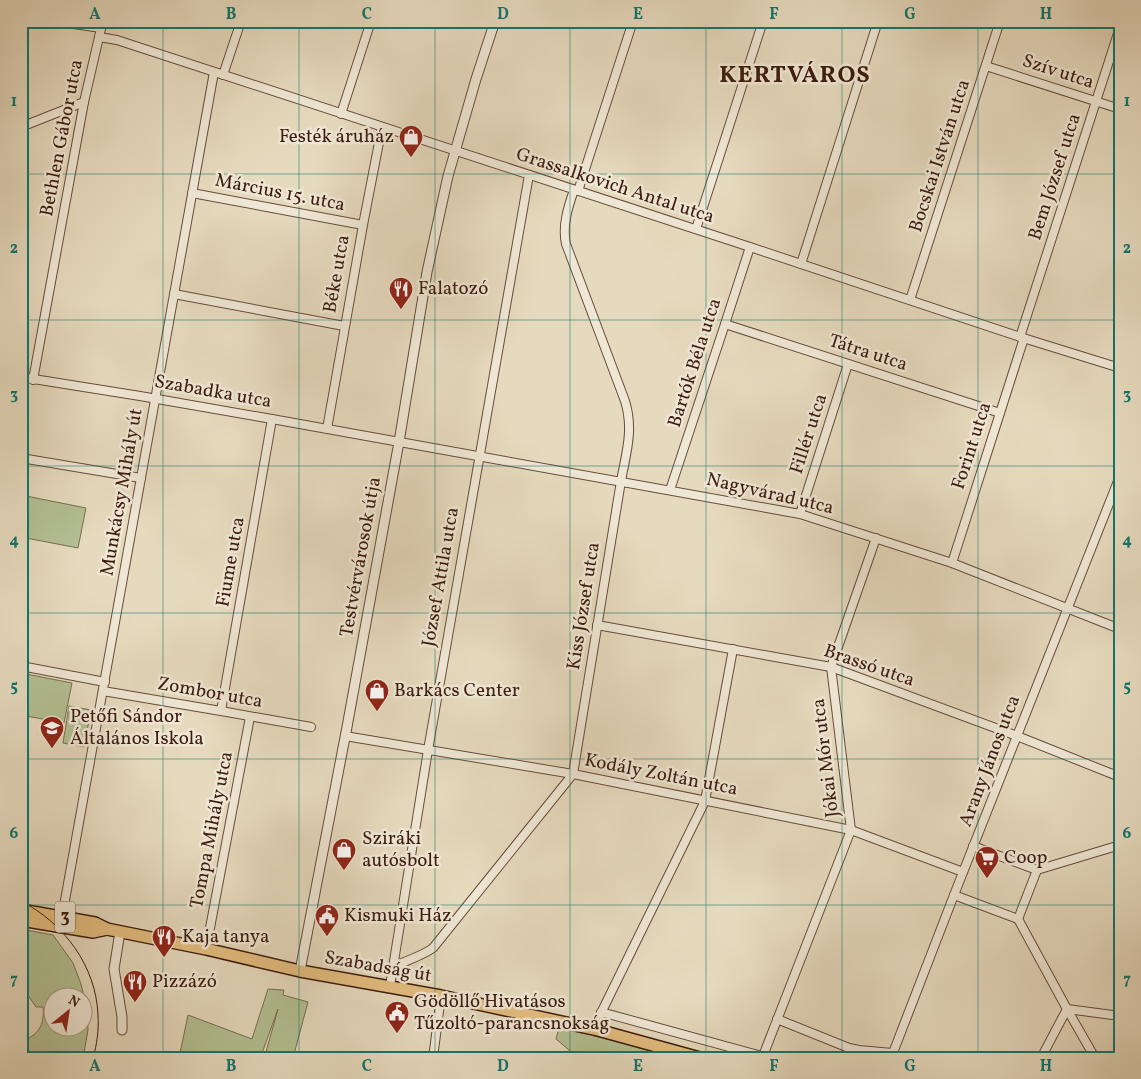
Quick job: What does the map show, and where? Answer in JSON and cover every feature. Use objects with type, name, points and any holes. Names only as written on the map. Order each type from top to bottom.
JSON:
[{"type":"main road","name":"Szabadság út","points":[[21,910],[95,923],[107,929],[206,949],[300,971],[442,996],[594,1029],[700,1058]]},
{"type":"main road","name":"Szabadság út","points":[[21,920],[93,932],[107,929]]},
{"type":"street","points":[[53,21],[102,24]]},
{"type":"street","points":[[223,75],[241,21]]},
{"type":"street","points":[[341,114],[371,21]]},
{"type":"street","name":"Testvérvárosok útja","points":[[300,971],[345,736],[428,272],[448,176],[476,78],[495,21]]},
{"type":"street","name":"Kiss József utca","points":[[394,967],[414,959],[433,948],[573,774],[629,439],[630,418],[564,236],[565,224],[633,21]]},
{"type":"street","points":[[696,230],[763,21]]},
{"type":"street","points":[[801,264],[878,21]]},
{"type":"street","name":"Bocskai István utca","points":[[910,300],[1000,21]]},
{"type":"street","name":"Bethlen Gábor utca","points":[[33,380],[84,102],[102,24]]},
{"type":"street","name":"Bem József utca","points":[[1022,337],[1120,27]]},
{"type":"street","name":"Grassalkovich Antal utca","points":[[99,37],[117,40],[1120,368]]},
{"type":"street","name":"Szív utca","points":[[986,66],[1120,109]]},
{"type":"street","name":"Munkácsy Mihály út","points":[[62,917],[214,72]]},
{"type":"street","points":[[21,127],[84,102]]},
{"type":"street","name":"Béke utca","points":[[327,428],[344,326],[382,127]]},
{"type":"street","name":"József Attila utca","points":[[390,986],[428,750],[529,175]]},
{"type":"street","name":"Március 15. utca","points":[[192,193],[363,225]]},
{"type":"street","name":"Bartók Béla utca","points":[[670,490],[750,247]]},
{"type":"street","points":[[174,294],[344,326]]},
{"type":"street","name":"Tátra utca","points":[[726,324],[1000,413]]},
{"type":"street","name":"Forint utca","points":[[952,563],[1022,337]]},
{"type":"street","name":"Fillér utca","points":[[800,514],[848,364]]},
{"type":"street","name":"Szabadka utca","points":[[21,377],[156,398],[398,442]]},
{"type":"street","name":"Fiume utca","points":[[221,711],[272,419]]},
{"type":"street","name":"Nagyvárad utca","points":[[398,442],[800,514],[952,563],[1120,629]]},
{"type":"street","points":[[21,458],[141,478]]},
{"type":"street","name":"Arany János utca","points":[[892,1056],[1120,476]]},
{"type":"street","name":"Jókai Mór utca","points":[[766,1057],[778,1019],[851,830],[831,667],[876,538]]},
{"type":"street","name":"Brassó utca","points":[[597,625],[831,667],[1017,736],[1120,778]]},
{"type":"street","points":[[594,1029],[705,801],[733,649]]},
{"type":"street","points":[[21,666],[105,682]]},
{"type":"street","name":"Zombor utca","points":[[103,691],[311,727]]},
{"type":"street","name":"Tompa Mihály utca","points":[[206,949],[250,717]]},
{"type":"street","name":"Kodály Zoltán utca","points":[[345,736],[573,774],[851,830],[963,872]]},
{"type":"street","points":[[974,846],[1036,870],[1120,845]]},
{"type":"street","points":[[1018,919],[1036,870]]},
{"type":"street","points":[[954,895],[1018,919],[1095,1058]]},
{"type":"street","points":[[120,932],[114,969],[122,1017],[122,1030]]},
{"type":"street","points":[[433,1058],[442,996]]},
{"type":"street","points":[[1067,1009],[1120,1016]]},
{"type":"street","points":[[1041,1058],[1067,1009]]},
{"type":"street","points":[[601,1012],[766,1057]]},
{"type":"street","points":[[778,1019],[849,1048],[892,1056]]},
{"type":"green space","points":[[21,495],[86,508],[78,548],[21,537]]},
{"type":"green space","points":[[21,673],[72,683],[64,723],[21,715]]},
{"type":"green space","points":[[69,706],[91,710],[84,747],[63,743]]},
{"type":"green space","points":[[21,929],[53,935],[73,963],[82,986],[42,986],[42,1007],[36,1007],[21,985]]},
{"type":"green space","points":[[268,989],[284,990],[283,995],[308,1002],[293,1058],[286,1058],[266,1052],[278,1009],[261,1058],[179,1058],[188,1015],[252,1039]]},
{"type":"green space","points":[[42,1022],[42,1036],[87,1036],[83,1058],[21,1058],[21,1041],[36,1033]]},
{"type":"green space","points":[[559,1028],[685,1058],[575,1058],[556,1039]]},
{"type":"tram line","points":[[21,901],[51,921],[64,934],[84,963],[96,997],[98,1015],[96,1047],[93,1058]]},
{"type":"place","name":"Festék áruház","points":[[411,158]]},
{"type":"place","name":"Falatozó","points":[[401,310]]},
{"type":"place","name":"Barkács Center","points":[[377,712]]},
{"type":"place","name":"Petőfi Sándor Általános Iskola","points":[[52,749]]},
{"type":"place","name":"Sziráki autósbolt","points":[[344,871]]},
{"type":"place","name":"Coop","points":[[987,879]]},
{"type":"place","name":"Kismuki Ház","points":[[327,937]]},
{"type":"place","name":"Kaja tanya","points":[[164,958]]},
{"type":"place","name":"Pizzázó","points":[[135,1003]]},
{"type":"place","name":"Gödöllő Hivatásos Tűzoltó-parancsnokság","points":[[397,1034]]},
{"type":"district","name":"KERTVÁROS","points":[[795,76]]}]
